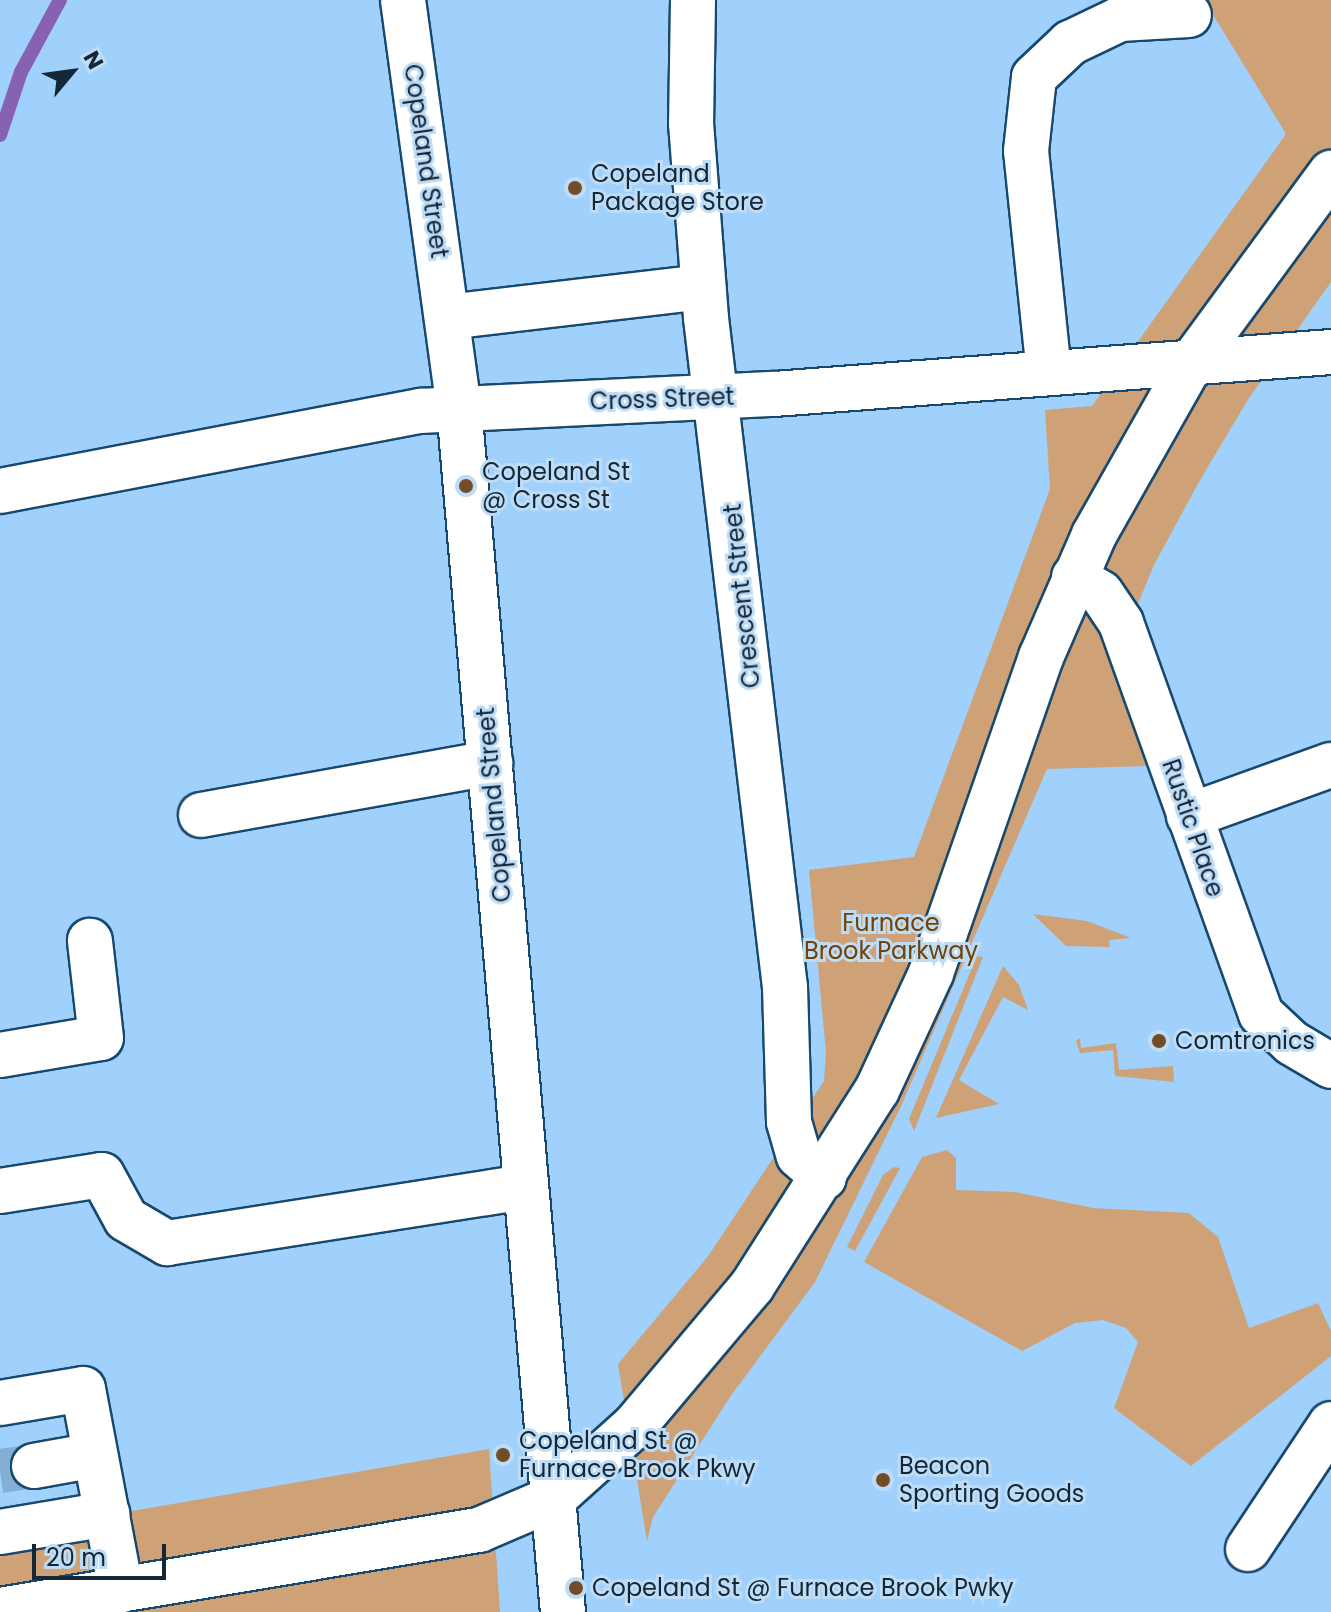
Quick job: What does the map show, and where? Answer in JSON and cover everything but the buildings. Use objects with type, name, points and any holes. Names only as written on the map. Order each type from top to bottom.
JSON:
[{"type":"main road","name":"Copeland Street","points":[[403,0],[459,407],[563,1612]]},
{"type":"main road","name":"Crescent Street","points":[[693,0],[691,123],[703,287],[786,999],[791,1140],[799,1156],[824,1178]]},
{"type":"main road","points":[[1049,373],[1026,151],[1034,77],[1070,43],[1120,19],[1189,15]]},
{"type":"main road","points":[[0,1610],[465,1533],[509,1520],[554,1498],[601,1460],[699,1353],[824,1178],[877,1090],[914,1014],[1074,577],[1192,362],[1331,173]]},
{"type":"main road","points":[[447,317],[703,287]]},
{"type":"main road","name":"Cross Street","points":[[0,491],[394,414],[459,407],[715,397],[1331,352]]},
{"type":"main road","name":"Rustic Place","points":[[1074,577],[1101,593],[1121,623],[1261,1014],[1292,1043],[1331,1066]]},
{"type":"main road","points":[[201,815],[490,763]]},
{"type":"main road","points":[[1189,816],[1331,765]]},
{"type":"main road","points":[[0,1055],[101,1038],[90,941]]},
{"type":"main road","points":[[0,1191],[102,1175],[126,1219],[167,1243],[526,1187]]},
{"type":"main road","points":[[0,1403],[83,1389],[121,1590]]},
{"type":"main road","points":[[1248,1549],[1331,1424]]},
{"type":"main road","points":[[34,1466],[95,1455]]},
{"type":"main road","points":[[0,1532],[107,1514]]},
{"type":"green space","name":"Furnace Brook Parkway","points":[[1204,0],[1331,0],[1331,282],[1249,398],[1200,480],[1154,565],[1125,635],[1114,668],[1149,766],[1047,769],[902,1104],[815,1282],[730,1397],[653,1517],[647,1541],[618,1364],[709,1255],[824,1081],[826,1053],[809,870],[914,857],[1050,489],[1045,410],[1092,406],[1286,134]]},
{"type":"green space","points":[[1033,914],[1087,921],[1131,938],[1109,940],[1110,947],[1066,946]]},
{"type":"green space","points":[[977,956],[983,957],[914,1131],[909,1119]]},
{"type":"green space","points":[[1003,966],[1019,985],[1028,1010],[1003,997],[959,1080],[999,1104],[936,1118]]},
{"type":"green space","points":[[1080,1038],[1081,1048],[1116,1043],[1119,1070],[1173,1066],[1174,1082],[1115,1076],[1113,1050],[1080,1053],[1076,1041]]},
{"type":"green space","points":[[947,1150],[956,1158],[956,1190],[1015,1192],[1093,1208],[1189,1213],[1218,1237],[1249,1328],[1318,1303],[1331,1331],[1331,1356],[1191,1466],[1114,1408],[1138,1342],[1126,1328],[1103,1320],[1075,1323],[1022,1351],[864,1262],[922,1157]]},
{"type":"green space","points":[[894,1167],[900,1168],[855,1251],[847,1247],[883,1175]]},
{"type":"green space","points":[[489,1449],[500,1612],[0,1612],[0,1534]]},
{"type":"waterway","points":[[0,135],[21,72],[60,0]]},
{"type":"tunnel","points":[[0,1471],[34,1466]]},
{"type":"place","name":"Copeland Package Store","points":[[575,188]]},
{"type":"place","name":"Copeland St @ Cross St","points":[[466,486]]},
{"type":"place","name":"Comtronics","points":[[1159,1041]]},
{"type":"place","name":"Copeland St @ Furnace Brook Pkwy","points":[[503,1455]]},
{"type":"place","name":"Beacon Sporting Goods","points":[[883,1480]]},
{"type":"place","name":"Copeland St @ Furnace Brook Pwky","points":[[576,1588]]}]
